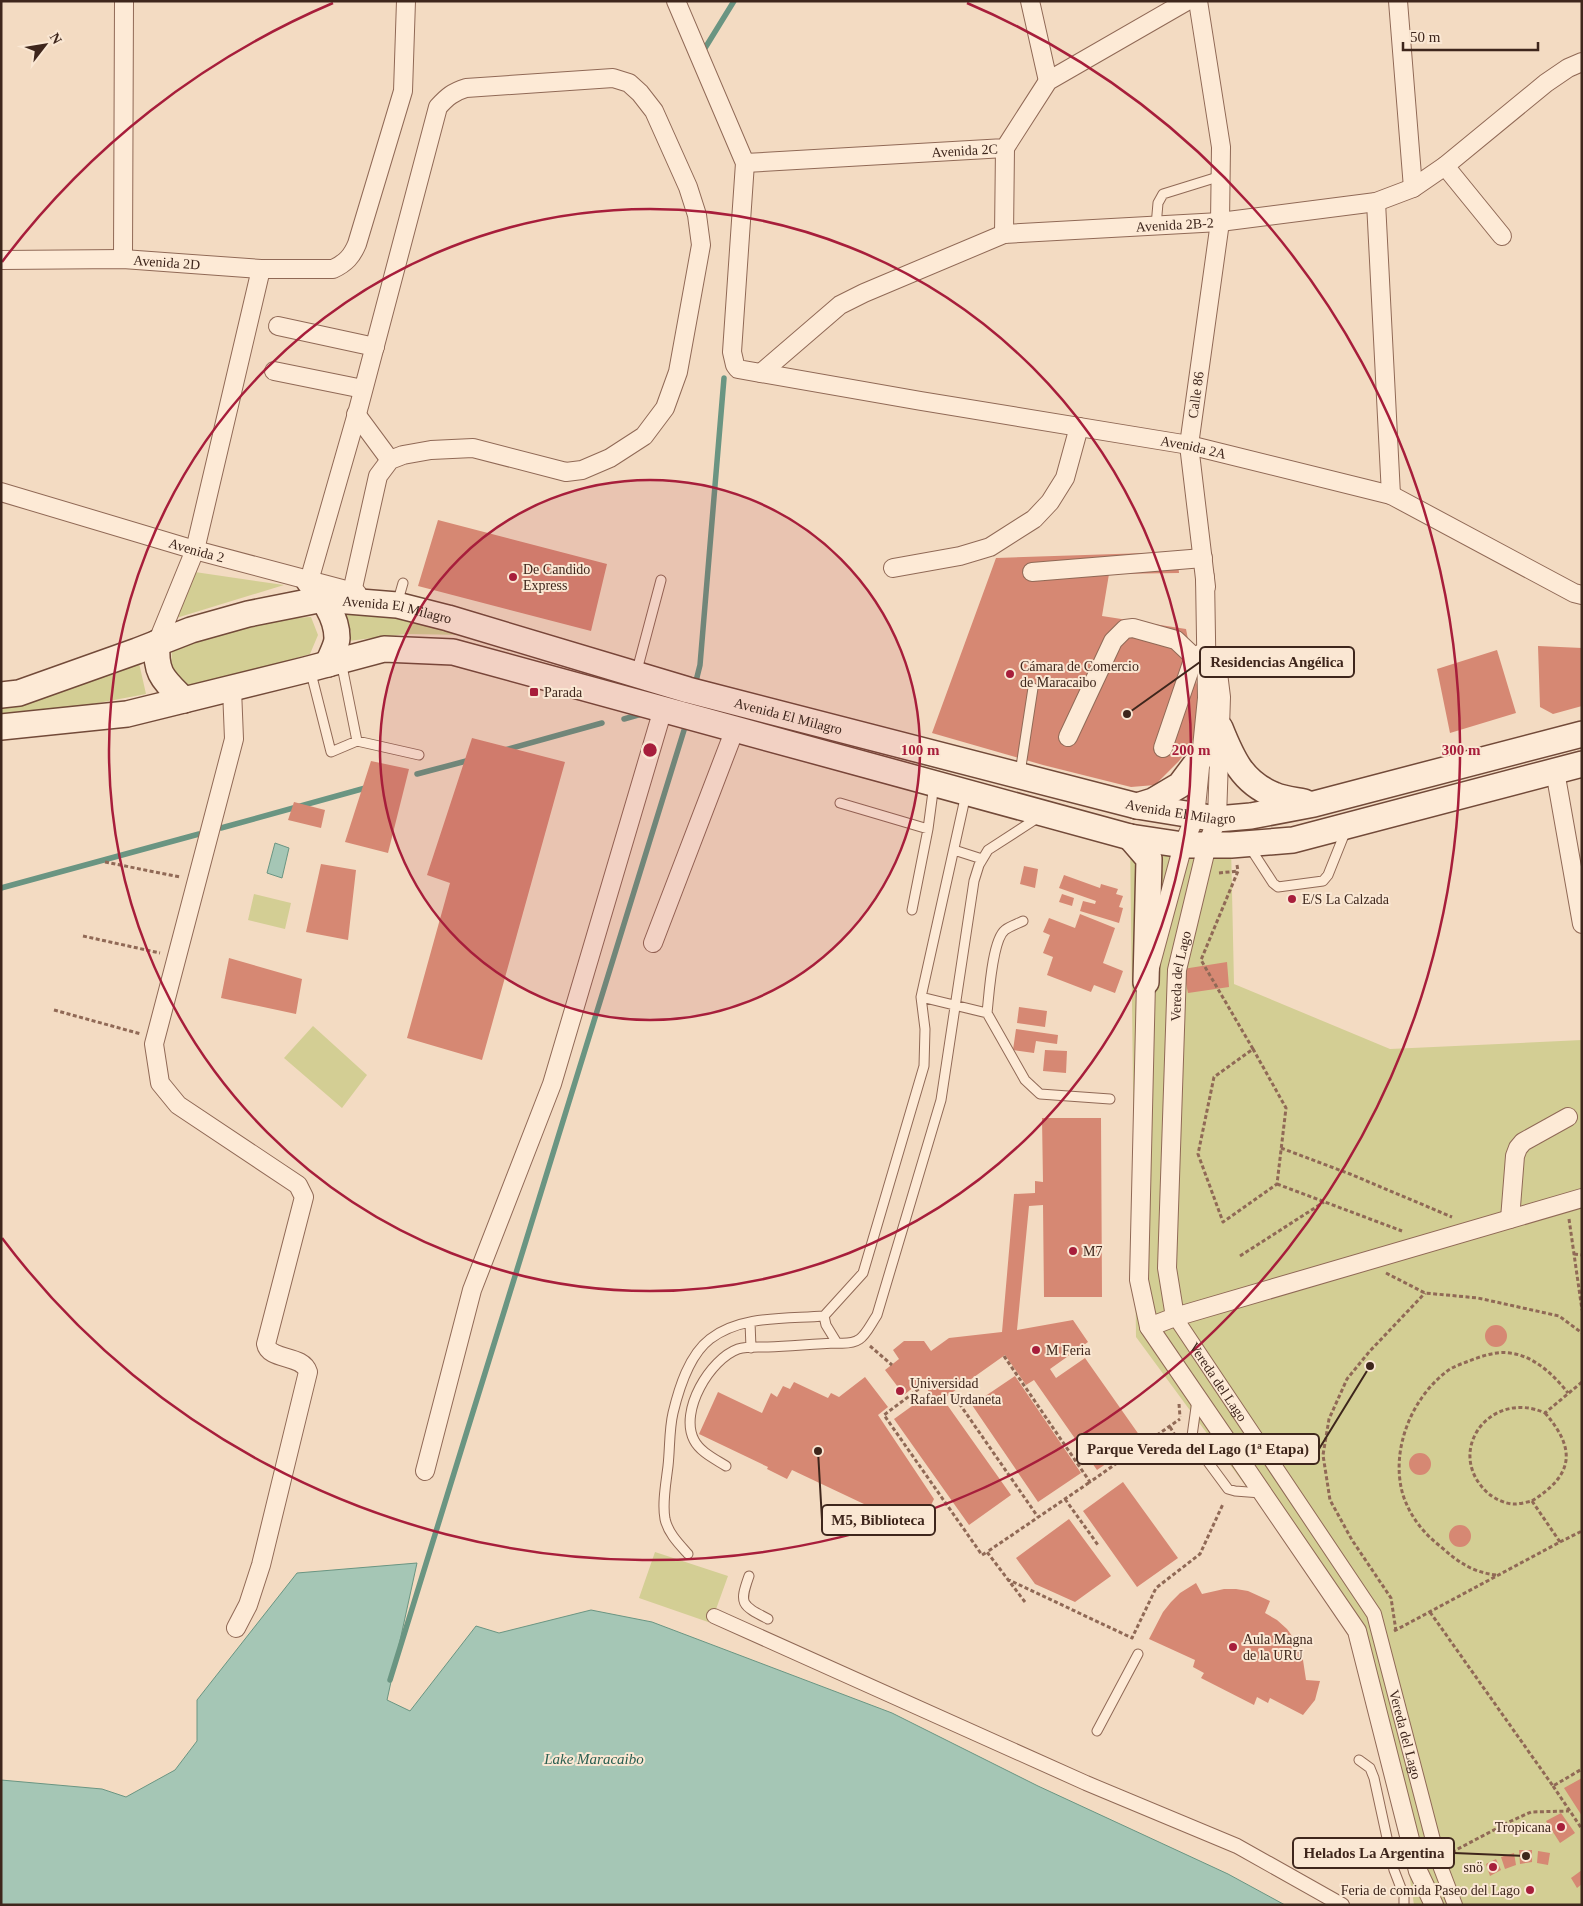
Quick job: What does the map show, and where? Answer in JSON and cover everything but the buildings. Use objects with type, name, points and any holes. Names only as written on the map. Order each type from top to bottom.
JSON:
[{"type":"main road","name":"Avenida El Milagro","points":[[1,695],[19,693],[191,630],[316,590],[397,597],[448,618],[688,690],[1137,806],[1206,818],[1251,816],[1314,804],[1582,734]]},
{"type":"main road","points":[[316,590],[332,616],[337,639],[326,664]]},
{"type":"main road","points":[[157,643],[156,662],[164,680],[184,700]]},
{"type":"main road","name":"Avenida El Milagro","points":[[1,727],[127,714],[232,689],[384,648],[452,652],[1130,837],[1195,845],[1248,844],[1293,840],[1582,764]]},
{"type":"main road","points":[[1220,728],[1232,758],[1251,782],[1275,796],[1314,804]]},
{"type":"main road","points":[[1137,806],[1153,801],[1180,785],[1201,757]]},
{"type":"main road","points":[[1130,837],[1149,859],[1146,982]]},
{"type":"street","points":[[123,259],[124,1]]},
{"type":"street","name":"Avenida 2D","points":[[1,260],[123,259],[261,269],[333,269],[340,266],[353,254],[358,244],[400,104],[405,78],[406,1]]},
{"type":"street","points":[[676,1],[745,163]]},
{"type":"street","points":[[1030,1],[1048,80]]},
{"type":"street","name":"Avenida 2C","points":[[745,163],[1005,148],[1048,80],[1187,1]]},
{"type":"street","name":"Calle 86","points":[[1198,1],[1222,147],[1220,222],[1189,445],[1221,697],[1220,728],[1206,818]]},
{"type":"street","points":[[1398,1],[1413,188]]},
{"type":"street","name":"Avenida 2B-2","points":[[761,373],[840,305],[1004,234],[1220,222],[1376,202],[1413,188],[1445,166],[1546,83],[1568,68],[1582,62]]},
{"type":"street","points":[[316,590],[356,414],[438,107],[455,91],[466,88],[613,78],[629,82],[654,111],[688,187],[697,215],[701,245],[678,372],[665,408],[644,436],[610,458],[582,470],[566,472],[474,448],[431,450],[403,455],[390,460],[378,476],[352,592]]},
{"type":"street","points":[[1004,234],[1005,148]]},
{"type":"street","name":"Avenida 2A","points":[[745,163],[732,358],[738,369],[921,402],[1189,445],[1391,495],[1489,549],[1574,593],[1582,595]]},
{"type":"street","points":[[1445,166],[1502,236]]},
{"type":"street","points":[[1376,202],[1391,495]]},
{"type":"street","points":[[157,643],[195,550],[261,269]]},
{"type":"street","points":[[278,326],[375,347]]},
{"type":"street","points":[[274,371],[363,389]]},
{"type":"street","points":[[356,414],[390,460]]},
{"type":"street","points":[[893,568],[960,556],[990,547],[1034,519],[1050,502],[1065,478],[1079,427]]},
{"type":"street","name":"Avenida 2","points":[[1,492],[195,550],[316,590],[397,597]]},
{"type":"street","points":[[1032,572],[1203,558]]},
{"type":"street","points":[[1195,845],[1206,818],[1201,757],[1207,698],[1200,654],[1205,576]]},
{"type":"street","points":[[1068,737],[1113,641],[1125,629],[1133,628],[1170,638],[1200,654]]},
{"type":"street","points":[[1163,748],[1200,654]]},
{"type":"street","points":[[232,689],[234,738],[154,1044],[160,1083],[178,1105],[298,1185],[304,1197],[266,1348],[271,1352],[302,1363],[306,1366],[308,1372],[261,1565],[248,1605],[236,1628]]},
{"type":"street","points":[[424,1471],[472,1290],[552,1084],[663,709]]},
{"type":"street","points":[[653,943],[735,729]]},
{"type":"street","points":[[1556,771],[1582,924]]},
{"type":"street","name":"Vereda del Lago","points":[[1206,818],[1146,982],[1140,1280],[1149,1327],[1357,1631],[1418,1870],[1434,1905]]},
{"type":"street","name":"Vereda del Lago","points":[[1195,845],[1177,970],[1167,1268],[1175,1318],[1374,1614],[1439,1863],[1455,1905]]},
{"type":"street","points":[[1510,1220],[1515,1156],[1518,1148],[1523,1142],[1568,1117]]},
{"type":"street","points":[[1149,1327],[1582,1198]]},
{"type":"street","points":[[714,1616],[1086,1783],[1237,1846],[1342,1905]]},
{"type":"lane","points":[[1156,226],[1158,203],[1163,194],[1221,176]]},
{"type":"lane","points":[[636,674],[662,580]]},
{"type":"lane","points":[[326,664],[331,752],[357,741],[419,755]]},
{"type":"lane","points":[[326,664],[357,741]]},
{"type":"lane","points":[[1019,776],[1033,688]]},
{"type":"lane","points":[[912,910],[928,829],[934,782]]},
{"type":"lane","points":[[688,1554],[673,1537],[665,1519],[665,1494],[673,1414],[693,1358],[702,1346],[725,1330],[750,1322],[824,1316],[863,1274],[924,1066],[925,1029],[921,997],[966,792]]},
{"type":"lane","points":[[840,803],[928,829]]},
{"type":"lane","points":[[726,1466],[705,1452],[694,1440],[690,1428],[690,1414],[700,1387],[712,1367],[724,1356],[740,1349],[837,1343],[850,1344],[862,1339],[877,1316],[941,1100],[957,1004],[974,881],[982,859],[988,850],[1044,813]]},
{"type":"lane","points":[[1248,844],[1273,883],[1278,887],[1320,883],[1328,875],[1349,825]]},
{"type":"lane","points":[[954,850],[982,859]]},
{"type":"lane","points":[[1023,921],[1004,930],[998,941],[992,970],[987,1013],[1025,1080],[1040,1094],[1110,1099]]},
{"type":"lane","points":[[921,997],[957,1004],[987,1013]]},
{"type":"lane","points":[[824,1316],[826,1326],[837,1343]]},
{"type":"lane","points":[[750,1322],[751,1348]]},
{"type":"lane","points":[[1197,1398],[1192,1436],[1194,1443],[1228,1489],[1234,1492],[1263,1493]]},
{"type":"lane","points":[[749,1576],[742,1596],[744,1604],[768,1619]]},
{"type":"lane","points":[[1097,1731],[1138,1654]]},
{"type":"lane","points":[[1359,1760],[1370,1768],[1374,1778],[1394,1870],[1404,1896],[1404,1905]]},
{"type":"path","points":[[105,862],[197,881]]},
{"type":"path","points":[[1238,871],[1201,960],[1253,1049],[1286,1108],[1277,1184],[1223,1222],[1198,1154],[1214,1077],[1253,1049]]},
{"type":"path","points":[[83,936],[176,957]]},
{"type":"path","points":[[54,1010],[155,1038]]},
{"type":"path","points":[[1281,1148],[1350,1174],[1453,1218]]},
{"type":"path","points":[[1277,1184],[1405,1232]]},
{"type":"path","points":[[1240,1256],[1324,1202]]},
{"type":"path","points":[[1569,1218],[1582,1310]]},
{"type":"path","points":[[1574,1254],[1582,1255]]},
{"type":"path","points":[[1381,1271],[1425,1293],[1478,1298],[1559,1316],[1580,1329],[1582,1333]]},
{"type":"path","points":[[1425,1293],[1369,1352],[1347,1379],[1329,1420],[1323,1455],[1330,1500],[1352,1540],[1391,1598],[1396,1631],[1582,1531]]},
{"type":"path","points":[[862,1339],[892,1365]]},
{"type":"path","points":[[1498,1576],[1480,1573],[1461,1563],[1420,1528],[1403,1496],[1399,1477],[1399,1457],[1409,1420],[1422,1396],[1447,1371],[1478,1357],[1494,1354],[1510,1353],[1546,1369],[1568,1393]]},
{"type":"path","points":[[1004,1356],[1090,1482]]},
{"type":"path","points":[[1545,1413],[1582,1382]]},
{"type":"path","points":[[924,1385],[912,1392],[884,1415],[982,1555],[1180,1419]]},
{"type":"path","points":[[952,1393],[1038,1517]]},
{"type":"path","points":[[1521,1406],[1534,1408],[1545,1413],[1555,1425],[1564,1442],[1566,1453],[1563,1472],[1550,1490],[1532,1501],[1513,1504],[1495,1499],[1480,1486],[1471,1469],[1469,1450],[1476,1431],[1489,1417],[1508,1408],[1521,1406]]},
{"type":"path","points":[[1170,1427],[1180,1443]]},
{"type":"path","points":[[1065,1498],[1098,1544]]},
{"type":"path","points":[[1532,1501],[1560,1542]]},
{"type":"path","points":[[1007,1579],[1132,1638],[1156,1588],[1200,1554],[1223,1504]]},
{"type":"path","points":[[987,1552],[1025,1602]]},
{"type":"path","points":[[1430,1612],[1582,1829]]},
{"type":"path","points":[[1553,1786],[1582,1769]]},
{"type":"path","points":[[1448,1854],[1531,1812],[1570,1811]]},
{"type":"shaded area","points":[[188,571],[284,585],[173,619]]},
{"type":"shaded area","points":[[343,612],[397,615],[468,635],[406,634],[348,641],[351,632]]},
{"type":"shaded area","points":[[311,617],[318,635],[310,654],[189,690],[171,671],[172,649],[278,619]]},
{"type":"shaded area","points":[[139,663],[146,694],[50,712],[1,716],[1,709],[69,689]]},
{"type":"shaded area","points":[[1130,837],[1231,845],[1234,984],[1390,1049],[1582,1040],[1582,1905],[1414,1905],[1405,1847],[1348,1625],[1136,1337]]},
{"type":"shaded area","points":[[254,894],[291,903],[285,929],[248,920]]},
{"type":"shaded area","points":[[313,1026],[367,1075],[342,1108],[284,1058]]},
{"type":"shaded area","points":[[655,1552],[728,1576],[711,1623],[639,1598]]},
{"type":"water","points":[[275,843],[289,848],[282,878],[267,873]]},
{"type":"water","name":"Lake Maracaibo","points":[[417,1563],[387,1700],[410,1711],[476,1626],[499,1633],[591,1610],[652,1622],[892,1713],[1038,1786],[1228,1874],[1285,1905],[1,1905],[1,1780],[102,1789],[126,1797],[175,1770],[197,1741],[197,1700],[297,1573]]},
{"type":"waterway","points":[[702,53],[734,1]]},
{"type":"waterway","points":[[696,681],[700,665],[724,378]]},
{"type":"waterway","points":[[624,719],[645,713]]},
{"type":"waterway","points":[[505,750],[602,723]]},
{"type":"waterway","points":[[390,1680],[685,727]]},
{"type":"waterway","points":[[417,774],[470,760]]},
{"type":"waterway","points":[[221,828],[369,787]]},
{"type":"waterway","points":[[1,888],[199,834]]},
{"type":"place","name":"De Candido Express","points":[[513,577]]},
{"type":"place","name":"Cámara de Comercio de Maracaibo","points":[[1010,674]]},
{"type":"place","name":"Parada","points":[[534,692]]},
{"type":"place","name":"Residencias Angélica","points":[[1127,714]]},
{"type":"place","name":"E/S La Calzada","points":[[1292,899]]},
{"type":"place","name":"M7","points":[[1073,1251]]},
{"type":"place","name":"M Feria","points":[[1036,1350]]},
{"type":"place","name":"Parque Vereda del Lago (1ª Etapa)","points":[[1370,1366]]},
{"type":"place","name":"Universidad Rafael Urdaneta","points":[[900,1391]]},
{"type":"place","name":"M5, Biblioteca","points":[[818,1451]]},
{"type":"place","name":"Aula Magna de la URU","points":[[1233,1647]]},
{"type":"place","name":"Tropicana","points":[[1561,1827]]},
{"type":"place","name":"Helados La Argentina","points":[[1526,1856]]},
{"type":"place","name":"snö","points":[[1493,1867]]},
{"type":"place","name":"Feria de comida Paseo del Lago","points":[[1530,1890]]}]
